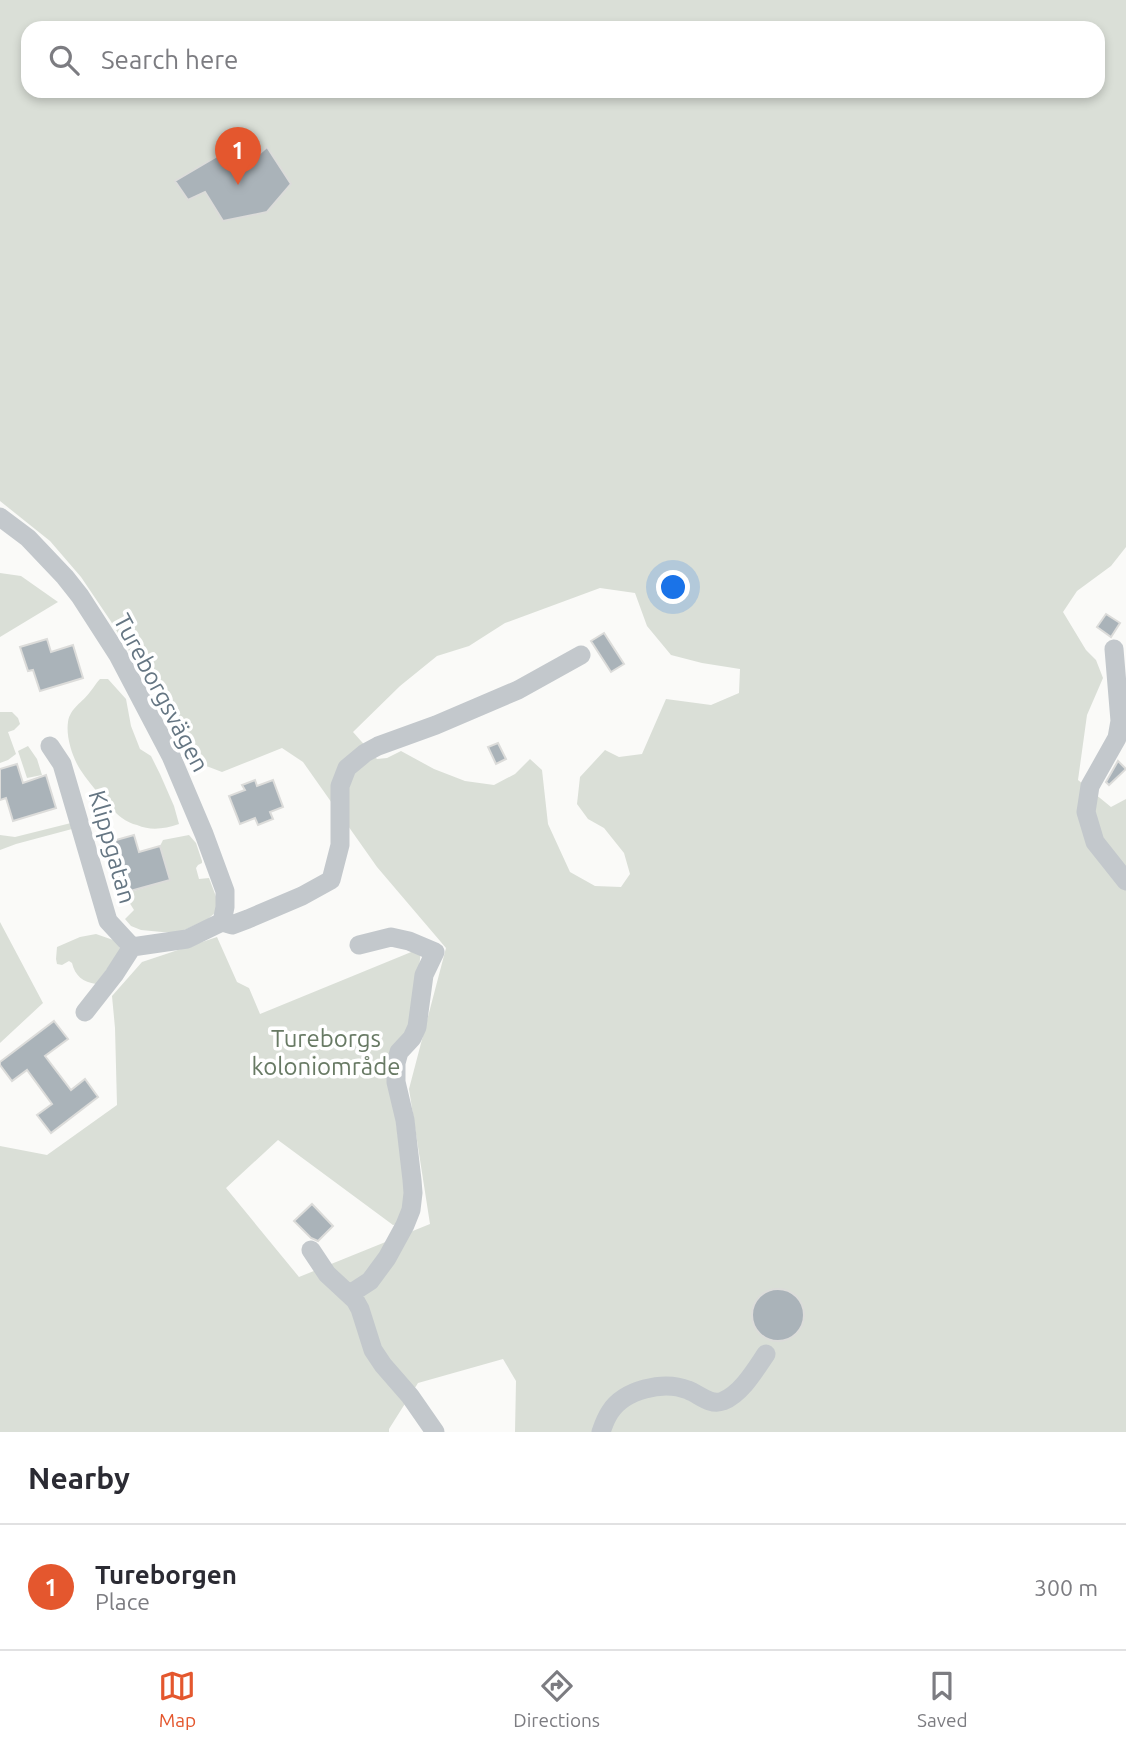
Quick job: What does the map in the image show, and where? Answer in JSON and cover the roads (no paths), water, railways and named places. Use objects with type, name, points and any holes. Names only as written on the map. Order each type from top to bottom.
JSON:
[{"type":"street","name":"Tureborgsvägen","points":[[0,517],[28,538],[65,577],[118,655],[171,756],[204,834],[225,891],[222,922]]},
{"type":"street","points":[[1114,649],[1120,721],[1117,738],[1090,786],[1086,812],[1095,842],[1126,881]]},
{"type":"street","points":[[85,1012],[132,947],[187,939],[222,922],[232,925],[302,896],[331,880],[340,845],[340,786],[347,768],[365,753],[518,690],[581,654]]},
{"type":"street","name":"Klippgatan","points":[[50,746],[62,764],[108,921],[132,947]]},
{"type":"street","points":[[350,1294],[370,1281],[387,1258],[411,1210],[412,1180],[405,1119],[396,1082],[396,1063],[399,1052],[412,1038],[417,1027],[424,975],[435,952],[391,937],[359,945]]},
{"type":"street","points":[[311,1250],[327,1274],[350,1294],[360,1310],[373,1350],[435,1432]]},
{"type":"street","points":[[601,1432],[610,1411],[619,1403],[638,1391],[654,1386],[686,1389],[709,1401],[721,1402],[746,1382],[766,1354]]},
{"type":"place","name":"Tureborgen","points":[[238,185]]},
{"type":"park label","name":"Tureborgs koloniområde","points":[[326,1053]]}]
